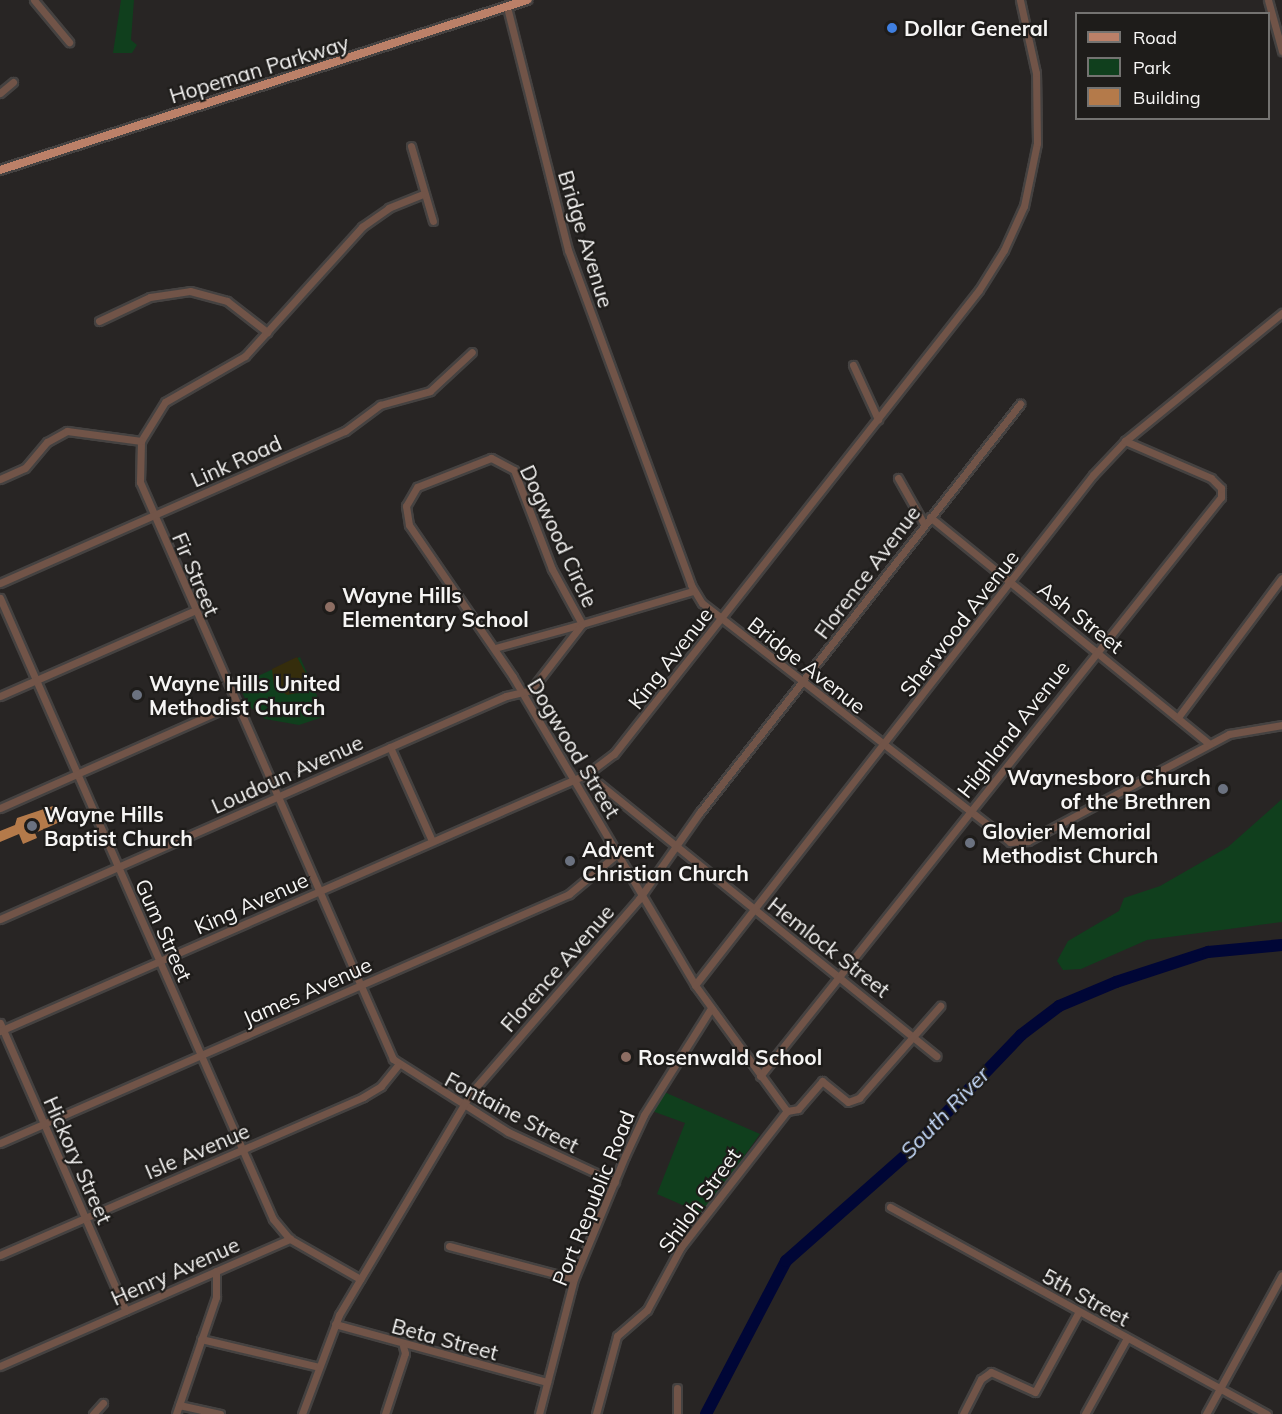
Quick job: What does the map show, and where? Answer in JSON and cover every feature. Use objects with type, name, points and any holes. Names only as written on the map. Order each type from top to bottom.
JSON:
[{"type":"main road","name":"Hopeman Parkway","points":[[0,170],[527,0]]},
{"type":"street","points":[[34,0],[69,42]]},
{"type":"street","name":"King Avenue","points":[[1,1028],[575,780],[587,774],[614,753],[722,619],[988,277],[1024,206],[1038,117],[1036,73],[1020,0]]},
{"type":"street","points":[[1268,0],[1282,51]]},
{"type":"street","name":"Bridge Avenue","points":[[507,7],[564,237],[693,591],[722,619],[1002,839],[1028,841],[1209,744],[1242,729],[1282,726]]},
{"type":"street","points":[[2,89],[14,82]]},
{"type":"street","points":[[411,146],[423,195],[433,221]]},
{"type":"street","points":[[0,479],[24,468],[47,442],[67,431],[141,441],[165,402],[235,364],[362,227],[389,208],[423,195]]},
{"type":"street","points":[[99,321],[150,297],[190,291],[227,301],[267,332]]},
{"type":"street","name":"Sherwood Avenue","points":[[695,985],[1012,584],[1093,475],[1125,441],[1282,313]]},
{"type":"street","name":"Link Road","points":[[0,583],[345,431],[380,405],[430,391],[472,352]]},
{"type":"street","points":[[853,365],[878,420]]},
{"type":"street","name":"Florence Avenue","points":[[302,1414],[335,1324],[463,1106],[642,894],[924,524],[1020,404]]},
{"type":"street","name":"Fir Street","points":[[141,441],[140,482],[153,516],[359,986],[398,1065]]},
{"type":"street","name":"Highland Avenue","points":[[760,1076],[1222,492],[1219,484],[1205,474],[1125,441]]},
{"type":"street","name":"Dogwood Circle","points":[[495,648],[410,525],[406,510],[411,494],[422,483],[484,458],[504,461],[514,470],[552,569],[582,624]]},
{"type":"street","points":[[898,478],[924,524]]},
{"type":"street","name":"Ash Street","points":[[930,517],[1179,716],[1209,744]]},
{"type":"street","points":[[1179,716],[1282,578]]},
{"type":"street","points":[[495,648],[693,591]]},
{"type":"street","name":"Gum Street","points":[[0,598],[273,1219],[290,1239]]},
{"type":"street","points":[[0,696],[194,611]]},
{"type":"street","name":"Loudoun Avenue","points":[[0,919],[390,747],[522,692],[539,683],[582,624]]},
{"type":"street","name":"Dogwood Street","points":[[495,648],[695,985],[760,1076]]},
{"type":"street","points":[[0,807],[235,704]]},
{"type":"street","points":[[390,747],[432,842]]},
{"type":"street","name":"Hemlock Street","points":[[587,774],[675,848],[914,1034],[937,1056]]},
{"type":"street","name":"James Avenue","points":[[0,1143],[569,894],[617,854]]},
{"type":"street","points":[[914,1034],[940,1006]]},
{"type":"street","name":"Port Republic Road","points":[[539,1414],[574,1280],[615,1182],[644,1114],[711,1008]]},
{"type":"street","name":"Hickory Street","points":[[1,1028],[126,1311]]},
{"type":"street","name":"Shiloh Street","points":[[596,1414],[617,1336],[647,1310],[681,1247],[787,1111],[798,1109],[822,1081],[848,1102],[854,1101],[914,1034]]},
{"type":"street","name":"Fontaine Street","points":[[398,1065],[508,1132],[615,1182]]},
{"type":"street","name":"Isle Avenue","points":[[0,1255],[372,1092],[398,1065]]},
{"type":"street","points":[[760,1076],[787,1111]]},
{"type":"street","name":"5th Street","points":[[890,1207],[1078,1313],[1267,1414]]},
{"type":"street","points":[[290,1239],[360,1279]]},
{"type":"street","name":"Henry Avenue","points":[[0,1366],[290,1239]]},
{"type":"street","points":[[449,1246],[574,1280]]},
{"type":"street","points":[[176,1414],[218,1286],[216,1271]]},
{"type":"street","points":[[1206,1414],[1282,1275]]},
{"type":"street","points":[[963,1414],[981,1379],[991,1372],[1035,1392],[1078,1313]]},
{"type":"street","name":"Beta Street","points":[[335,1324],[403,1346],[547,1382]]},
{"type":"street","points":[[1085,1414],[1127,1338]]},
{"type":"street","points":[[201,1339],[319,1367]]},
{"type":"street","points":[[385,1414],[405,1353],[403,1346]]},
{"type":"street","points":[[677,1388],[677,1414]]},
{"type":"street","points":[[93,1414],[103,1403]]},
{"type":"street","points":[[179,1405],[220,1414]]},
{"type":"green space","points":[[121,0],[134,0],[131,40],[137,45],[132,53],[113,53]]},
{"type":"green space","points":[[300,657],[326,716],[299,725],[265,719],[249,706],[238,685]]},
{"type":"green space","points":[[1282,799],[1282,922],[1147,940],[1081,969],[1063,970],[1057,961],[1068,941],[1119,911],[1124,898],[1160,886],[1228,847]]},
{"type":"green space","points":[[662,1091],[760,1134],[703,1214],[657,1194],[685,1123],[652,1111]]},
{"type":"sand","points":[[297,657],[310,681],[302,692],[287,695],[274,686],[272,669]]},
{"type":"building","name":"Wayne Hills Baptist Church","points":[[53,806],[60,822],[35,833],[37,838],[23,844],[19,834],[0,842],[0,831],[15,825],[17,818]]},
{"type":"waterway","name":"South River","points":[[706,1414],[786,1261],[907,1154],[1021,1035],[1059,1006],[1116,982],[1208,952],[1282,945]]},
{"type":"place","name":"Dollar General","points":[[892,28]]},
{"type":"place","name":"Wayne Hills Elementary School","points":[[330,607]]},
{"type":"place","name":"Wayne Hills United Methodist Church","points":[[137,695]]},
{"type":"place","name":"Waynesboro Church of the Brethren","points":[[1223,789]]},
{"type":"place","name":"Wayne Hills Baptist Church","points":[[32,826]]},
{"type":"place","name":"Glovier Memorial Methodist Church","points":[[970,843]]},
{"type":"place","name":"Advent Christian Church","points":[[570,861]]},
{"type":"place","name":"Rosenwald School","points":[[626,1057]]}]
